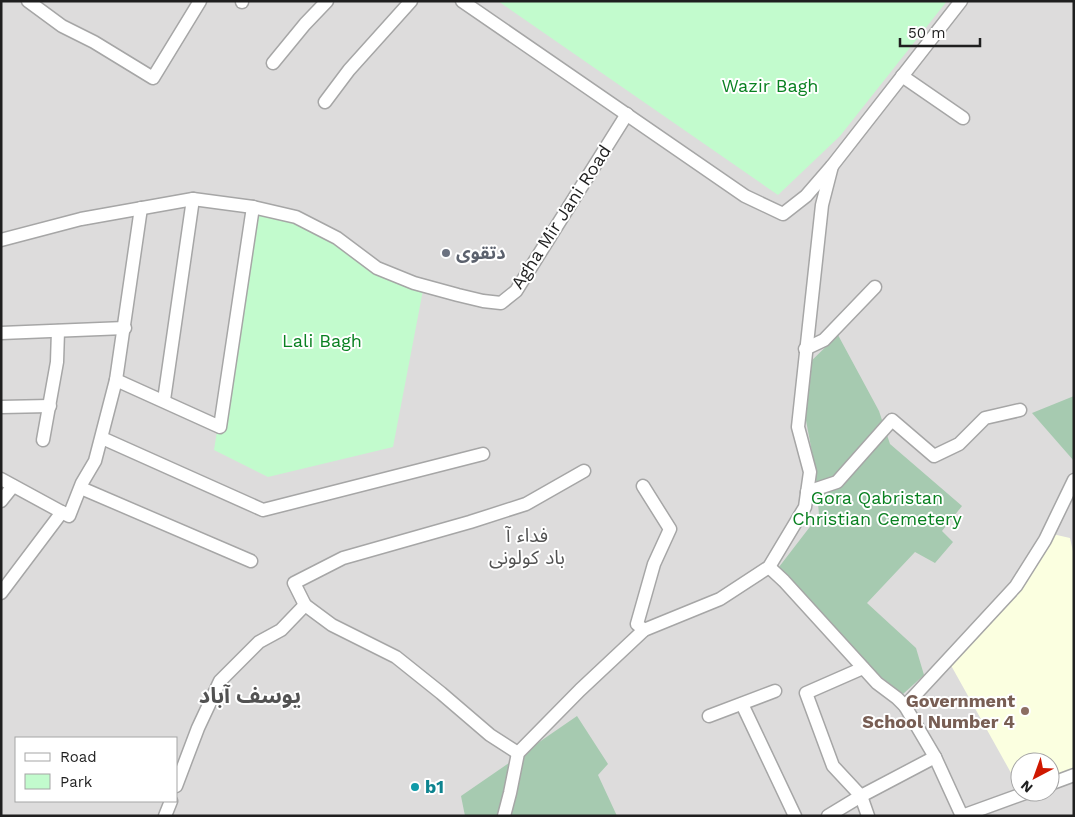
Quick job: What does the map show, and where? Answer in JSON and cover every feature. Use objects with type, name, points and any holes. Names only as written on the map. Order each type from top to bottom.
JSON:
[{"type":"street","points":[[28,1],[62,26],[94,42],[153,78],[200,1]]},
{"type":"street","points":[[273,63],[327,1]]},
{"type":"street","points":[[325,102],[350,70],[411,1]]},
{"type":"street","points":[[462,1],[745,196],[783,214],[806,196],[832,166],[961,1]]},
{"type":"street","points":[[902,76],[963,118]]},
{"type":"street","name":"Agha Mir Jani Road","points":[[1,240],[81,219],[193,199],[253,207],[296,217],[337,238],[377,268],[386,272],[414,283],[458,296],[501,302],[516,291],[627,114]]},
{"type":"street","points":[[504,816],[518,753],[580,690],[644,630],[720,599],[769,567],[805,507],[810,472],[798,427],[822,205],[832,166]]},
{"type":"street","points":[[164,400],[193,199]]},
{"type":"street","points":[[116,380],[164,400],[220,427],[253,207]]},
{"type":"street","points":[[1,479],[69,516],[80,488],[95,461],[116,380],[141,208]]},
{"type":"street","points":[[805,349],[824,340],[875,288]]},
{"type":"street","points":[[1,333],[125,328]]},
{"type":"street","points":[[43,440],[57,362],[58,331]]},
{"type":"street","points":[[1,407],[50,406]]},
{"type":"street","points":[[807,492],[837,482],[892,420],[934,456],[960,444],[985,418],[1020,410]]},
{"type":"street","points":[[102,438],[263,510],[483,454]]},
{"type":"street","points":[[518,753],[490,735],[396,657],[332,625],[305,605],[294,582],[343,558],[526,504],[584,471]]},
{"type":"street","points":[[905,706],[1016,586],[1045,540],[1074,480]]},
{"type":"street","points":[[1,501],[13,486]]},
{"type":"street","points":[[643,486],[670,529],[654,564],[638,624],[644,630]]},
{"type":"street","points":[[80,488],[251,561]]},
{"type":"street","points":[[1,593],[62,512]]},
{"type":"street","points":[[769,567],[784,580],[877,683],[905,706],[935,757],[962,816],[1010,799]]},
{"type":"street","points":[[178,781],[198,728],[220,681],[258,642],[281,630],[305,605]]},
{"type":"street","points":[[863,668],[806,692],[833,766],[861,796],[868,816]]},
{"type":"street","points":[[709,716],[775,691]]},
{"type":"street","points":[[742,704],[795,816]]},
{"type":"street","points":[[828,816],[861,796],[935,757]]},
{"type":"street","points":[[1060,780],[1074,775]]},
{"type":"street","points":[[165,816],[171,802]]},
{"type":"shaded area","points":[[1,1],[1074,1],[1074,816],[1,816]]},
{"type":"shaded area","name":"Government School Number 4","points":[[1048,533],[1070,538],[1074,556],[1074,779],[1060,783],[1060,752],[1010,752],[1010,771],[948,660],[1016,586]]},
{"type":"green space","name":"Wazir Bagh","points":[[498,1],[947,1],[840,136],[778,195]]},
{"type":"green space","name":"Lali Bagh","points":[[253,207],[296,217],[377,268],[424,285],[393,447],[268,477],[214,450]]},
{"type":"green space","name":"Gora Qabristan Christian Cemetery","points":[[838,335],[879,411],[890,444],[962,506],[942,531],[953,542],[935,563],[915,552],[867,603],[916,648],[924,675],[903,694],[876,673],[779,567],[819,515],[815,468],[804,410],[806,366]]},
{"type":"green space","points":[[1074,396],[1074,461],[1032,413]]},
{"type":"green space","points":[[577,716],[608,764],[598,775],[617,816],[465,816],[461,796]]},
{"type":"place","name":"دتقوى","points":[[446,253]]},
{"type":"place","name":"Government School Number 4","points":[[1025,711]]},
{"type":"place","name":"b1","points":[[415,787]]},
{"type":"district","name":"فداء آ باد کولونی","points":[[527,546]]},
{"type":"district","name":"یوسف آباد","points":[[250,695]]}]
